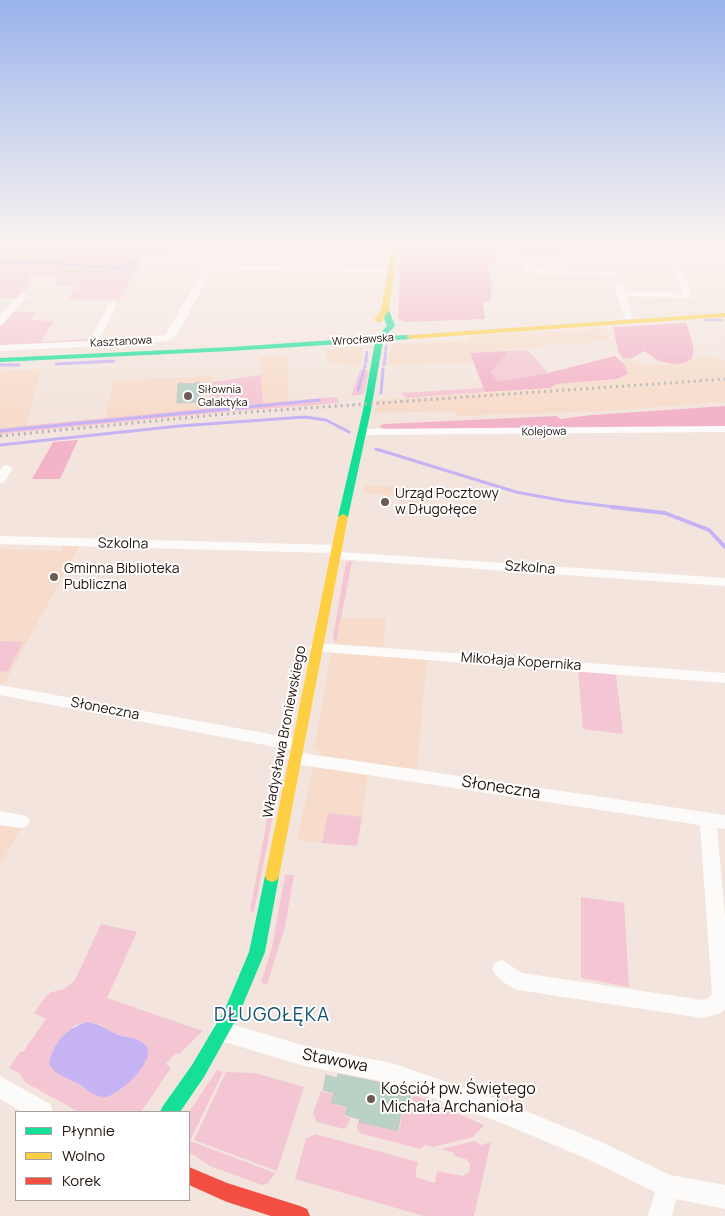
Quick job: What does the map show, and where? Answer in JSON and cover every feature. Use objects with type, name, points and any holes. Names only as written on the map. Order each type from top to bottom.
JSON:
[{"type":"main road","name":"Władysława Broniewskiego","points":[[170,1111],[198,1071],[238,1000],[256,952],[316,648],[381,336],[374,327],[385,310],[387,298]]},
{"type":"main road","name":"Wrocławska","points":[[0,360],[231,349],[725,311]]},
{"type":"main road","name":"Wrocławska","points":[[0,353],[125,349],[381,336],[725,315]]},
{"type":"main road","points":[[190,1176],[271,1212],[300,1216]]},
{"type":"street","points":[[1,320],[21,298]]},
{"type":"street","name":"Kasztanowa","points":[[0,348],[168,338],[171,336],[193,298]]},
{"type":"street","points":[[622,298],[629,317]]},
{"type":"street","points":[[93,343],[113,304]]},
{"type":"street","name":"Kolejowa","points":[[362,432],[725,429]]},
{"type":"street","points":[[0,480],[7,468]]},
{"type":"street","name":"Szkolna","points":[[0,540],[336,552],[725,582]]},
{"type":"street","name":"Mikołaja Kopernika","points":[[316,648],[725,678]]},
{"type":"street","name":"Słoneczna","points":[[0,690],[296,751],[716,821],[722,996],[712,1008],[702,1009],[518,981],[502,969]]},
{"type":"street","points":[[0,818],[22,821]]},
{"type":"street","name":"Stawowa","points":[[221,1031],[305,1056],[392,1073],[524,1121],[591,1149],[668,1186],[725,1196]]},
{"type":"street","points":[[0,1087],[40,1111]]},
{"type":"street","points":[[660,1216],[668,1186]]},
{"type":"shaded area","points":[[69,298],[120,298],[119,300]]},
{"type":"shaded area","points":[[399,298],[491,298],[491,300],[483,303],[485,319],[405,322],[398,319]]},
{"type":"shaded area","points":[[13,312],[36,312],[31,320],[54,321],[41,342],[87,339],[92,337],[88,342],[0,346],[0,327]]},
{"type":"shaded area","points":[[686,323],[693,347],[693,354],[688,361],[678,364],[666,363],[657,360],[644,351],[632,358],[623,359],[618,351],[613,327]]},
{"type":"shaded area","points":[[606,328],[609,341],[471,353],[473,363],[387,366],[391,344],[467,341],[472,336]]},
{"type":"shaded area","points":[[364,347],[361,366],[329,364],[324,349]]},
{"type":"shaded area","points":[[528,350],[548,373],[498,382],[490,372],[509,351]]},
{"type":"shaded area","points":[[509,351],[491,372],[498,382],[548,373],[615,356],[624,364],[628,374],[617,379],[556,384],[550,388],[485,392],[470,353]]},
{"type":"shaded area","points":[[288,355],[288,401],[263,403],[260,357]]},
{"type":"shaded area","points":[[693,357],[709,357],[725,361],[725,402],[601,411],[457,416],[455,411],[374,413],[377,400],[550,388],[556,384],[617,379],[628,374],[622,359],[649,365],[661,365],[689,361]]},
{"type":"shaded area","points":[[41,369],[26,425],[0,428],[0,371]]},
{"type":"shaded area","points":[[360,370],[369,371],[364,394],[351,396]]},
{"type":"shaded area","points":[[261,375],[263,403],[337,397],[339,403],[235,411],[0,434],[0,428],[211,408],[212,382]]},
{"type":"shaded area","points":[[212,376],[211,408],[106,418],[113,380]]},
{"type":"shaded area","points":[[483,388],[485,392],[406,398],[401,393]]},
{"type":"shaded area","points":[[725,406],[725,427],[385,430],[379,426],[384,424],[556,416],[561,419],[592,415]]},
{"type":"shaded area","points":[[78,440],[60,479],[32,479],[53,442]]},
{"type":"shaded area","points":[[365,485],[429,489],[427,515],[402,514],[403,496],[363,494]]},
{"type":"shaded area","points":[[63,545],[80,545],[3,686],[0,685],[0,549],[61,551]]},
{"type":"shaded area","points":[[356,560],[352,562],[336,644],[333,639],[346,562]]},
{"type":"shaded area","points":[[360,617],[386,619],[383,647],[336,644],[342,618],[359,619]]},
{"type":"shaded area","points":[[0,641],[23,642],[8,672],[0,671]]},
{"type":"shaded area","points":[[331,653],[427,659],[417,769],[318,758],[320,751],[314,749]]},
{"type":"shaded area","points":[[578,671],[616,674],[623,734],[583,729]]},
{"type":"shaded area","points":[[280,751],[285,753],[254,912],[250,911]]},
{"type":"shaded area","points":[[313,767],[368,774],[362,817],[329,813],[322,843],[297,840]]},
{"type":"shaded area","points":[[328,813],[362,817],[357,846],[322,843]]},
{"type":"shaded area","points":[[0,825],[21,829],[0,865]]},
{"type":"shaded area","points":[[285,875],[294,875],[285,927],[267,984],[261,983],[272,947]]},
{"type":"shaded area","points":[[581,897],[624,903],[629,987],[581,978]]},
{"type":"shaded area","points":[[101,924],[137,932],[107,998],[203,1031],[179,1054],[176,1053],[166,1064],[171,1068],[142,1111],[77,1111],[26,1083],[19,1073],[9,1068],[20,1052],[23,1052],[46,1019],[34,1013],[46,996],[52,992],[64,989],[75,980]],"holes":[[[86,1022],[99,1024],[113,1033],[139,1040],[146,1061],[121,1090],[91,1093],[78,1084],[73,1026]]]},
{"type":"shaded area","points":[[86,1022],[118,1035],[139,1040],[146,1046],[148,1052],[142,1068],[127,1085],[111,1095],[100,1097],[93,1094],[77,1083],[58,1074],[49,1064],[57,1043],[66,1033]]},
{"type":"shaded area","points":[[217,1070],[223,1072],[190,1141],[190,1111]]},
{"type":"shaded area","points":[[226,1072],[255,1073],[304,1087],[277,1171],[194,1140]]},
{"type":"shaded area","points":[[321,1091],[333,1094],[331,1104],[346,1108],[344,1116],[350,1118],[348,1125],[344,1129],[317,1122],[313,1114]]},
{"type":"shaded area","points":[[415,1095],[484,1125],[473,1137],[433,1147],[425,1145],[420,1149],[360,1133],[357,1128],[358,1122],[399,1132],[402,1115],[410,1109],[413,1096]]},
{"type":"shaded area","points":[[315,1134],[418,1162],[415,1177],[435,1183],[437,1171],[463,1176],[469,1172],[470,1164],[466,1159],[454,1156],[454,1153],[441,1149],[474,1141],[481,1145],[491,1142],[474,1216],[424,1216],[295,1179],[306,1139]]},
{"type":"shaded area","points":[[190,1141],[275,1173],[268,1183],[262,1185],[210,1166],[190,1153]]},
{"type":"building","name":"Siłownia Galaktyka","points":[[199,382],[198,402],[177,403],[178,383],[193,384]]},
{"type":"building","name":"Kościół pw. Świętego Michała Archanioła","points":[[338,1074],[392,1085],[409,1091],[411,1095],[409,1106],[401,1113],[398,1131],[359,1122],[360,1119],[345,1115],[347,1107],[331,1103],[334,1093],[323,1090],[326,1075],[337,1078]]},
{"type":"waterway","points":[[706,320],[722,320]]},
{"type":"waterway","points":[[385,360],[386,346]]},
{"type":"waterway","points":[[366,360],[367,352]]},
{"type":"waterway","points":[[384,365],[385,358]]},
{"type":"waterway","points":[[56,364],[114,361]]},
{"type":"waterway","points":[[0,365],[19,365]]},
{"type":"waterway","points":[[381,393],[383,369]]},
{"type":"waterway","points":[[358,390],[364,370]]},
{"type":"waterway","points":[[0,431],[320,400]]},
{"type":"waterway","points":[[0,445],[179,426],[305,417],[326,420],[349,432]]},
{"type":"waterway","points":[[376,449],[516,492],[565,501],[623,508]]},
{"type":"waterway","points":[[612,507],[665,513],[709,530],[725,547]]},
{"type":"railway","points":[[0,436],[236,413],[725,379]]},
{"type":"traffic: fast","points":[[343,517],[367,410],[378,345],[382,334],[391,326],[385,310]]},
{"type":"traffic: fast","points":[[0,360],[231,349],[410,337]]},
{"type":"traffic: fast","points":[[170,1111],[198,1071],[231,1014],[257,952],[272,876]]},
{"type":"traffic: slow","points":[[378,320],[385,310],[387,298]]},
{"type":"traffic: slow","points":[[410,337],[725,315]]},
{"type":"traffic: slow","points":[[272,876],[343,517]]},
{"type":"traffic: jam","points":[[190,1176],[227,1192],[300,1216]]},
{"type":"place","name":"Siłownia Galaktyka","points":[[188,396]]},
{"type":"place","name":"Urząd Pocztowy w Długołęce","points":[[385,502]]},
{"type":"place","name":"Gminna Biblioteka Publiczna","points":[[54,577]]},
{"type":"place","name":"Kościół pw. Świętego Michała Archanioła","points":[[371,1099]]},
{"type":"district","name":"DŁUGOŁĘKA","points":[[272,1016]]}]
